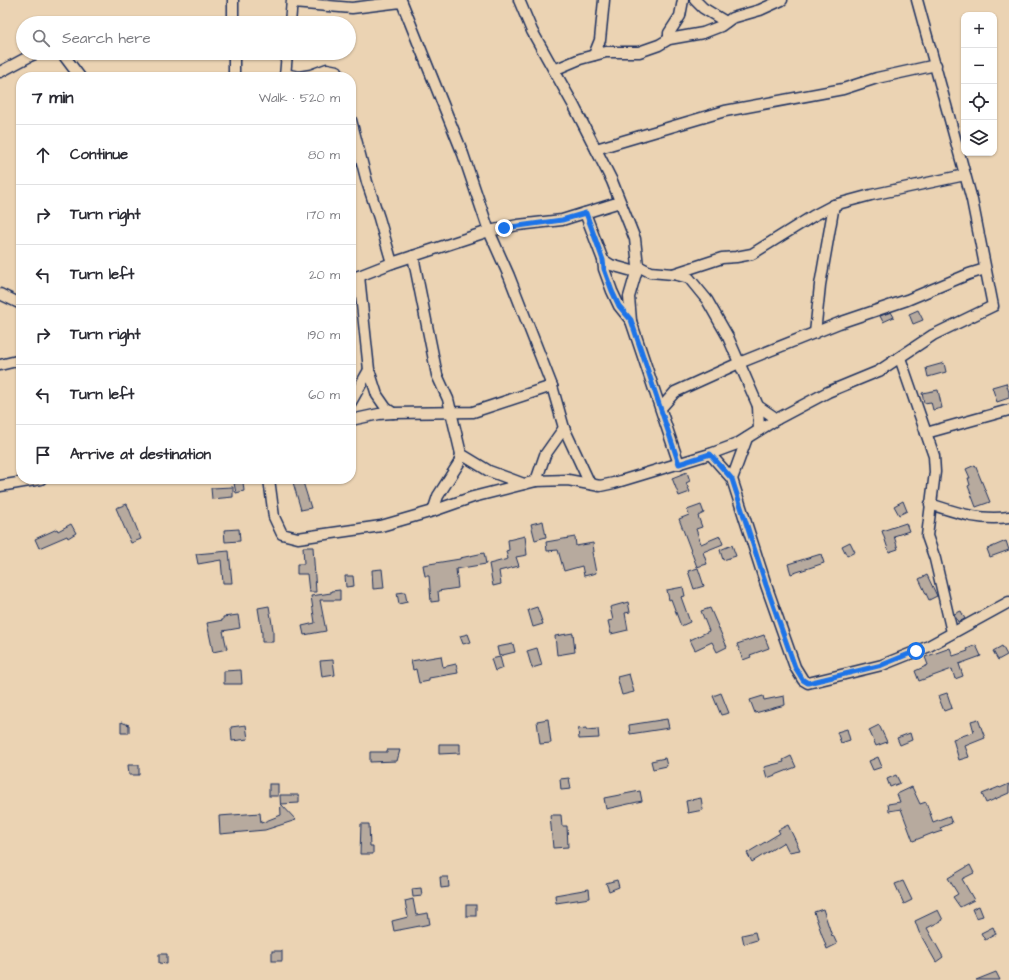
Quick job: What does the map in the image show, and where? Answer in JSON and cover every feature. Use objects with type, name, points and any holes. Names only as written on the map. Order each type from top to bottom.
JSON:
[{"type":"street","points":[[233,0],[233,16]]},
{"type":"street","points":[[519,0],[532,31],[612,181],[635,239],[637,269],[629,297],[631,320],[679,464]]},
{"type":"street","points":[[594,55],[600,40],[604,0]]},
{"type":"street","points":[[669,39],[669,33],[680,16],[683,0]]},
{"type":"street","points":[[695,0],[703,8],[726,22]]},
{"type":"street","points":[[554,70],[580,59],[606,52],[639,52],[659,45],[669,39],[703,33],[732,18],[760,10],[772,2],[782,0]]},
{"type":"street","points":[[269,484],[274,517],[282,534],[298,538],[381,526],[433,511],[473,497],[536,481],[568,480],[600,486],[614,483],[679,464],[737,444],[777,419],[828,392],[879,371],[934,334],[993,306],[972,200],[936,65],[918,1],[908,0]]},
{"type":"street","points":[[291,16],[292,2],[352,8],[401,1],[462,154],[489,231],[552,386],[564,428],[590,484]]},
{"type":"street","points":[[0,72],[22,60]]},
{"type":"street","points":[[67,60],[76,72]]},
{"type":"street","points":[[234,60],[234,72]]},
{"type":"street","points":[[285,72],[286,60]]},
{"type":"street","points":[[596,149],[725,111],[843,89],[877,78],[936,65]]},
{"type":"street","points":[[318,72],[327,68],[336,72]]},
{"type":"street","points":[[356,139],[367,182],[392,263]]},
{"type":"street","points":[[673,274],[722,258],[736,258],[752,254],[813,216],[834,205],[871,195],[965,175]]},
{"type":"street","points":[[356,277],[392,263],[489,231],[518,225],[562,220],[620,202]]},
{"type":"street","points":[[815,333],[820,285],[834,205]]},
{"type":"street","points":[[586,213],[603,260],[604,269],[619,306],[631,320]]},
{"type":"street","points":[[413,256],[437,375],[448,399],[460,454],[459,463],[438,496],[433,511]]},
{"type":"street","points":[[603,260],[612,265],[650,272],[673,274],[689,278],[707,300],[728,337],[758,406],[759,430]]},
{"type":"street","points":[[660,408],[675,392],[739,363],[985,269]]},
{"type":"street","points":[[356,284],[369,370],[377,395],[386,408],[393,413]]},
{"type":"street","points":[[0,294],[16,302]]},
{"type":"street","points":[[900,358],[934,456],[935,472],[927,536],[939,574],[952,632]]},
{"type":"street","points":[[0,365],[16,361]]},
{"type":"street","points":[[356,393],[369,370]]},
{"type":"street","points":[[356,419],[379,414],[393,413],[474,412],[552,386]]},
{"type":"street","points":[[655,391],[675,392]]},
{"type":"street","points":[[758,406],[777,419]]},
{"type":"street","points":[[926,433],[1009,410]]},
{"type":"street","points":[[536,481],[545,455],[564,428]]},
{"type":"street","points":[[732,479],[746,438]]},
{"type":"street","points":[[460,454],[489,471],[524,484]]},
{"type":"street","points":[[710,454],[732,479],[766,585],[795,667],[803,680],[808,683],[882,665],[927,646],[1009,602]]},
{"type":"street","points":[[0,486],[16,483]]},
{"type":"street","points":[[930,504],[970,516],[994,519],[1009,517]]},
{"type":"building","points":[[918,310],[923,320],[913,324],[909,314]]},
{"type":"building","points":[[891,312],[894,317],[883,322],[880,316]]},
{"type":"building","points":[[944,363],[946,372],[928,377],[926,368]]},
{"type":"building","points":[[1006,383],[1009,398],[997,402],[992,387]]},
{"type":"building","points":[[938,390],[942,408],[933,410],[931,402],[924,403],[922,393]]},
{"type":"building","points":[[975,465],[990,502],[976,507],[968,486],[970,485],[968,478],[970,478],[966,469]]},
{"type":"building","points":[[687,472],[690,481],[686,483],[690,492],[679,496],[672,478]]},
{"type":"building","points":[[234,484],[243,484],[244,491],[236,493]]},
{"type":"building","points":[[293,484],[304,484],[311,508],[301,510]]},
{"type":"building","points":[[233,487],[233,497],[212,499],[211,488]]},
{"type":"building","points":[[903,501],[907,511],[899,515],[894,506]]},
{"type":"building","points":[[127,504],[141,539],[131,543],[116,508]]},
{"type":"building","points":[[701,505],[704,513],[698,516],[702,527],[696,529],[701,544],[720,536],[723,544],[703,552],[707,564],[697,567],[679,519],[689,515],[687,510]]},
{"type":"building","points":[[543,521],[546,537],[535,540],[531,524]]},
{"type":"building","points":[[906,523],[909,531],[894,536],[898,549],[889,552],[882,531]]},
{"type":"building","points":[[71,524],[76,533],[68,538],[67,536],[39,548],[35,539],[57,529],[58,531]]},
{"type":"building","points":[[239,529],[240,541],[225,542],[224,530]]},
{"type":"building","points":[[525,536],[527,555],[516,557],[519,566],[499,571],[501,584],[493,586],[489,564],[508,559],[506,551],[509,550],[508,540]]},
{"type":"building","points":[[575,537],[576,546],[593,543],[594,552],[592,552],[596,573],[584,576],[582,566],[564,571],[558,550],[547,551],[546,542]]},
{"type":"building","points":[[1006,541],[1009,550],[990,557],[987,549]]},
{"type":"building","points":[[850,542],[855,552],[847,556],[842,546]]},
{"type":"building","points":[[732,545],[736,556],[723,560],[720,550]]},
{"type":"building","points":[[303,547],[313,547],[316,592],[309,592],[307,574],[297,574],[297,564],[304,564]]},
{"type":"building","points":[[229,551],[232,583],[223,583],[221,560],[198,564],[196,554]]},
{"type":"building","points":[[484,553],[486,564],[456,569],[458,588],[438,591],[439,601],[431,602],[429,576],[425,576],[423,565],[460,559]]},
{"type":"building","points":[[821,554],[824,563],[791,574],[788,564]]},
{"type":"building","points":[[698,568],[704,586],[694,589],[688,571]]},
{"type":"building","points":[[382,569],[384,588],[373,589],[372,570]]},
{"type":"building","points":[[927,575],[937,596],[929,600],[919,579]]},
{"type":"building","points":[[345,576],[353,576],[354,586],[346,587]]},
{"type":"building","points":[[683,587],[685,596],[681,597],[690,622],[681,626],[671,599],[669,600],[667,590]]},
{"type":"building","points":[[340,590],[340,600],[320,600],[326,631],[304,635],[302,626],[315,623],[311,596]]},
{"type":"building","points":[[405,592],[407,602],[399,604],[397,593]]},
{"type":"building","points":[[628,602],[630,612],[625,613],[628,630],[611,634],[608,621],[613,620],[610,607]]},
{"type":"building","points":[[269,606],[273,630],[273,642],[262,642],[258,608]]},
{"type":"building","points":[[537,607],[543,624],[533,627],[528,610]]},
{"type":"building","points":[[710,608],[727,647],[717,652],[712,642],[695,650],[690,640],[709,631],[701,611]]},
{"type":"building","points":[[961,611],[965,619],[958,622],[954,614]]},
{"type":"building","points":[[238,615],[240,628],[223,631],[227,649],[213,652],[207,623],[223,620],[223,617]]},
{"type":"building","points":[[573,633],[575,652],[557,655],[555,636]]},
{"type":"building","points":[[468,634],[471,642],[463,644],[460,636]]},
{"type":"building","points":[[764,635],[769,648],[750,655],[751,657],[743,660],[737,644]]},
{"type":"building","points":[[513,644],[515,652],[499,656],[497,647]]},
{"type":"building","points":[[976,645],[981,656],[959,664],[963,676],[955,679],[952,669],[919,681],[915,671],[928,665],[925,657],[950,648],[953,656],[968,651],[967,649]]},
{"type":"building","points":[[1002,646],[1007,655],[998,660],[993,651]]},
{"type":"building","points":[[537,648],[542,665],[532,668],[527,651]]},
{"type":"building","points":[[441,656],[443,667],[456,664],[458,673],[429,678],[429,681],[419,683],[416,669],[413,670],[411,661]]},
{"type":"building","points":[[500,657],[503,668],[495,671],[491,659]]},
{"type":"building","points":[[333,660],[335,675],[322,677],[320,661]]},
{"type":"building","points":[[241,670],[242,684],[224,684],[224,671]]},
{"type":"building","points":[[629,674],[634,692],[622,695],[617,677]]},
{"type":"building","points":[[721,693],[729,713],[721,715],[713,696]]},
{"type":"building","points":[[947,693],[952,708],[944,711],[938,696]]},
{"type":"building","points":[[763,696],[764,700],[784,696],[785,705],[755,713],[750,700]]},
{"type":"building","points":[[548,719],[551,743],[540,744],[537,721]]},
{"type":"building","points":[[667,719],[669,728],[630,734],[629,725]]},
{"type":"building","points":[[978,719],[985,738],[965,746],[969,757],[959,760],[953,739],[974,732],[971,721]]},
{"type":"building","points":[[121,722],[129,725],[129,733],[121,733]]},
{"type":"building","points":[[246,725],[248,739],[232,741],[231,727]]},
{"type":"building","points":[[879,725],[887,742],[876,746],[869,730]]},
{"type":"building","points":[[586,728],[586,730],[598,729],[599,738],[579,739],[578,729]]},
{"type":"building","points":[[847,729],[850,740],[841,743],[837,732]]},
{"type":"building","points":[[910,733],[912,740],[900,745],[897,738]]},
{"type":"building","points":[[439,744],[460,744],[460,753],[439,754]]},
{"type":"building","points":[[387,750],[400,750],[397,761],[370,762],[370,752],[387,752]]},
{"type":"building","points":[[791,756],[796,767],[767,778],[764,767],[784,762],[783,760]]},
{"type":"building","points":[[878,757],[882,767],[873,770],[869,761]]},
{"type":"building","points":[[665,758],[667,766],[653,769],[651,761]]},
{"type":"building","points":[[128,765],[139,765],[139,775],[129,775]]},
{"type":"building","points":[[896,775],[900,783],[890,787],[887,779]]},
{"type":"building","points":[[569,778],[571,789],[561,790],[560,779]]},
{"type":"building","points":[[269,784],[278,784],[278,796],[269,796]]},
{"type":"building","points":[[1009,784],[1009,793],[986,803],[982,794]]},
{"type":"building","points":[[912,787],[920,804],[926,802],[933,822],[949,816],[952,823],[940,828],[942,831],[913,841],[901,809],[889,811],[888,804],[900,802],[897,794]]},
{"type":"building","points":[[640,791],[642,801],[606,809],[604,798]]},
{"type":"building","points":[[280,795],[299,795],[299,803],[281,804],[296,820],[265,830],[220,834],[219,816],[260,813],[261,823],[281,815]]},
{"type":"building","points":[[701,798],[703,810],[688,813],[686,801]]},
{"type":"building","points":[[550,815],[561,815],[562,826],[567,826],[568,847],[553,848]]},
{"type":"building","points":[[361,824],[369,824],[370,846],[373,846],[373,854],[360,854]]},
{"type":"building","points":[[788,825],[800,850],[789,852],[784,842],[752,862],[747,853],[780,833],[778,830]]},
{"type":"building","points":[[970,865],[974,873],[962,879],[974,900],[960,907],[953,897],[958,894],[948,878]]},
{"type":"building","points":[[440,877],[448,877],[449,887],[441,888]]},
{"type":"building","points":[[617,880],[619,887],[609,891],[606,883]]},
{"type":"building","points":[[903,881],[912,900],[904,904],[895,884]]},
{"type":"building","points":[[421,888],[422,896],[413,897],[412,889]]},
{"type":"building","points":[[589,889],[590,898],[556,903],[555,895]]},
{"type":"building","points":[[413,899],[416,915],[428,913],[430,924],[394,931],[392,921],[408,917],[405,901]]},
{"type":"building","points":[[466,905],[476,905],[476,916],[466,916]]},
{"type":"building","points":[[979,906],[983,916],[976,918],[972,909]]},
{"type":"building","points":[[823,909],[832,936],[833,935],[837,944],[827,949],[814,912]]},
{"type":"building","points":[[938,910],[943,920],[927,928],[943,957],[936,962],[919,932],[915,921]]},
{"type":"building","points":[[993,927],[996,934],[985,940],[981,933]]},
{"type":"building","points":[[755,932],[757,940],[744,944],[742,935]]},
{"type":"building","points":[[272,951],[282,951],[282,961],[272,961]]},
{"type":"building","points":[[159,954],[167,954],[167,964],[159,963]]},
{"type":"building","points":[[996,972],[1000,980],[976,980]]},
{"type":"route","points":[[504,228],[562,220],[586,213],[603,260],[604,269],[612,291],[619,306],[631,320],[679,464],[710,454],[732,479],[766,585],[795,667],[803,680],[808,683],[868,669],[916,651]]}]
